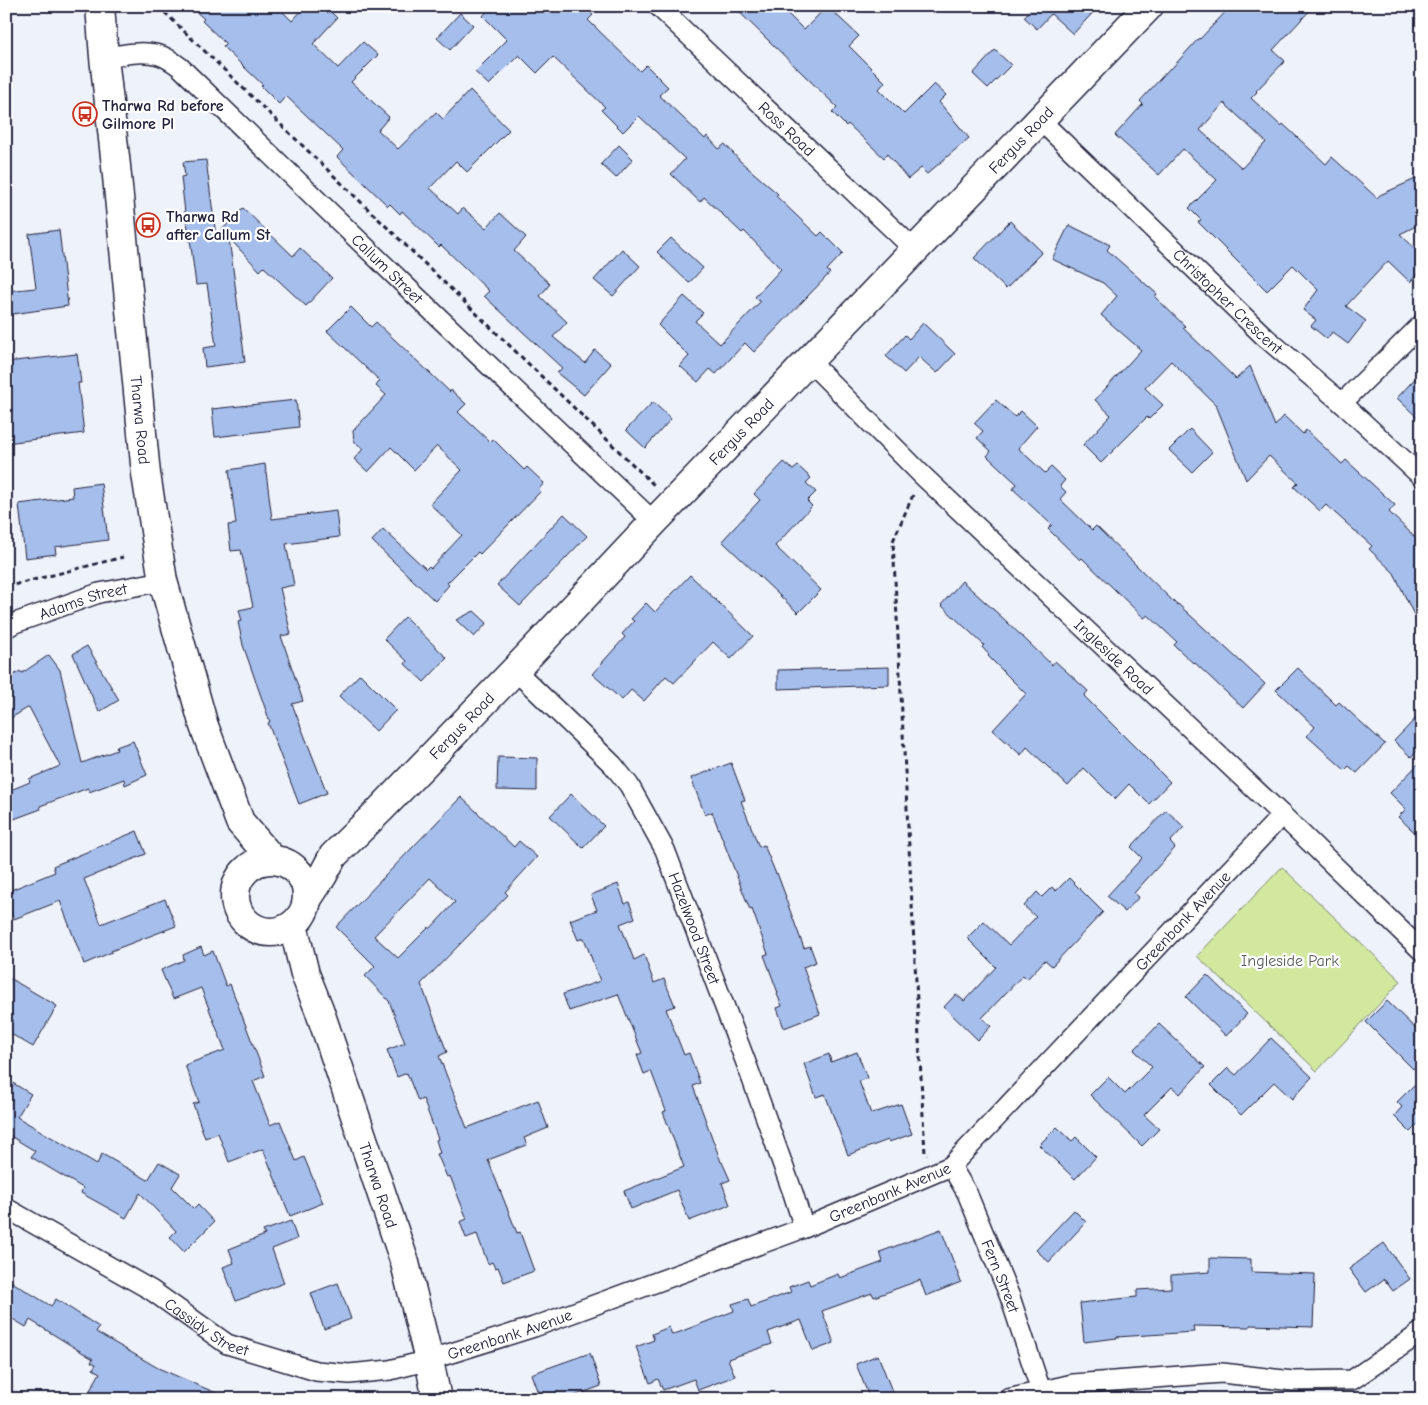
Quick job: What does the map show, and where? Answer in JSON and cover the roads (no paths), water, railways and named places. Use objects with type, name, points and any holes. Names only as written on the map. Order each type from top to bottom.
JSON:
[{"type":"street","name":"Tharwa Road","points":[[100,6],[146,474],[163,581],[204,726],[240,822],[239,878]]},
{"type":"street","name":"Ross Road","points":[[658,6],[915,250]]},
{"type":"street","name":"Fergus Road","points":[[308,898],[333,856],[515,670],[654,522],[1149,6]]},
{"type":"street","name":"Callum Street","points":[[104,57],[131,54],[158,55],[169,59],[180,67],[416,296],[654,522]]},
{"type":"street","name":"Christopher Crescent","points":[[1040,120],[1265,337],[1342,403],[1422,478]]},
{"type":"street","points":[[1342,403],[1422,324]]},
{"type":"street","name":"Ingleside Road","points":[[809,361],[922,475],[1282,815],[1422,951]]},
{"type":"street","name":"Adams Street","points":[[6,628],[15,623],[99,593],[163,581]]},
{"type":"street","name":"Hazelwood Street","points":[[515,670],[613,765],[629,785],[665,850],[748,1068],[804,1228]]},
{"type":"street","name":"Greenbank Avenue","points":[[429,1360],[534,1327],[804,1228],[950,1166],[1282,815]]},
{"type":"street","name":"Tharwa Road","points":[[240,822],[282,863]]},
{"type":"street","name":"Fergus Road","points":[[282,863],[310,863],[333,856]]},
{"type":"street","points":[[262,860],[282,863],[299,872],[304,880],[308,898],[304,913],[299,920],[285,930],[266,932],[255,928],[246,922],[239,912],[235,901],[239,878],[253,864],[262,860]]},
{"type":"street","name":"Tharwa Road","points":[[293,925],[306,974],[405,1263],[429,1360],[436,1399]]},
{"type":"street","name":"Tharwa Road","points":[[266,932],[306,974]]},
{"type":"street","name":"Fern Street","points":[[950,1166],[967,1193],[1010,1297],[1041,1391]]},
{"type":"street","name":"Cassidy Street","points":[[6,1208],[152,1290],[227,1344],[316,1371],[349,1374],[390,1370],[429,1360]]},
{"type":"street","points":[[1008,1399],[1073,1384],[1222,1373],[1293,1381],[1352,1380],[1422,1331]]},
{"type":"place","name":"Tharwa Rd before Gilmore Pl","points":[[85,114]]},
{"type":"place","name":"Tharwa Rd after Callum St","points":[[148,225]]},
{"type":"park label","name":"Ingleside Park","points":[[1290,960]]}]
